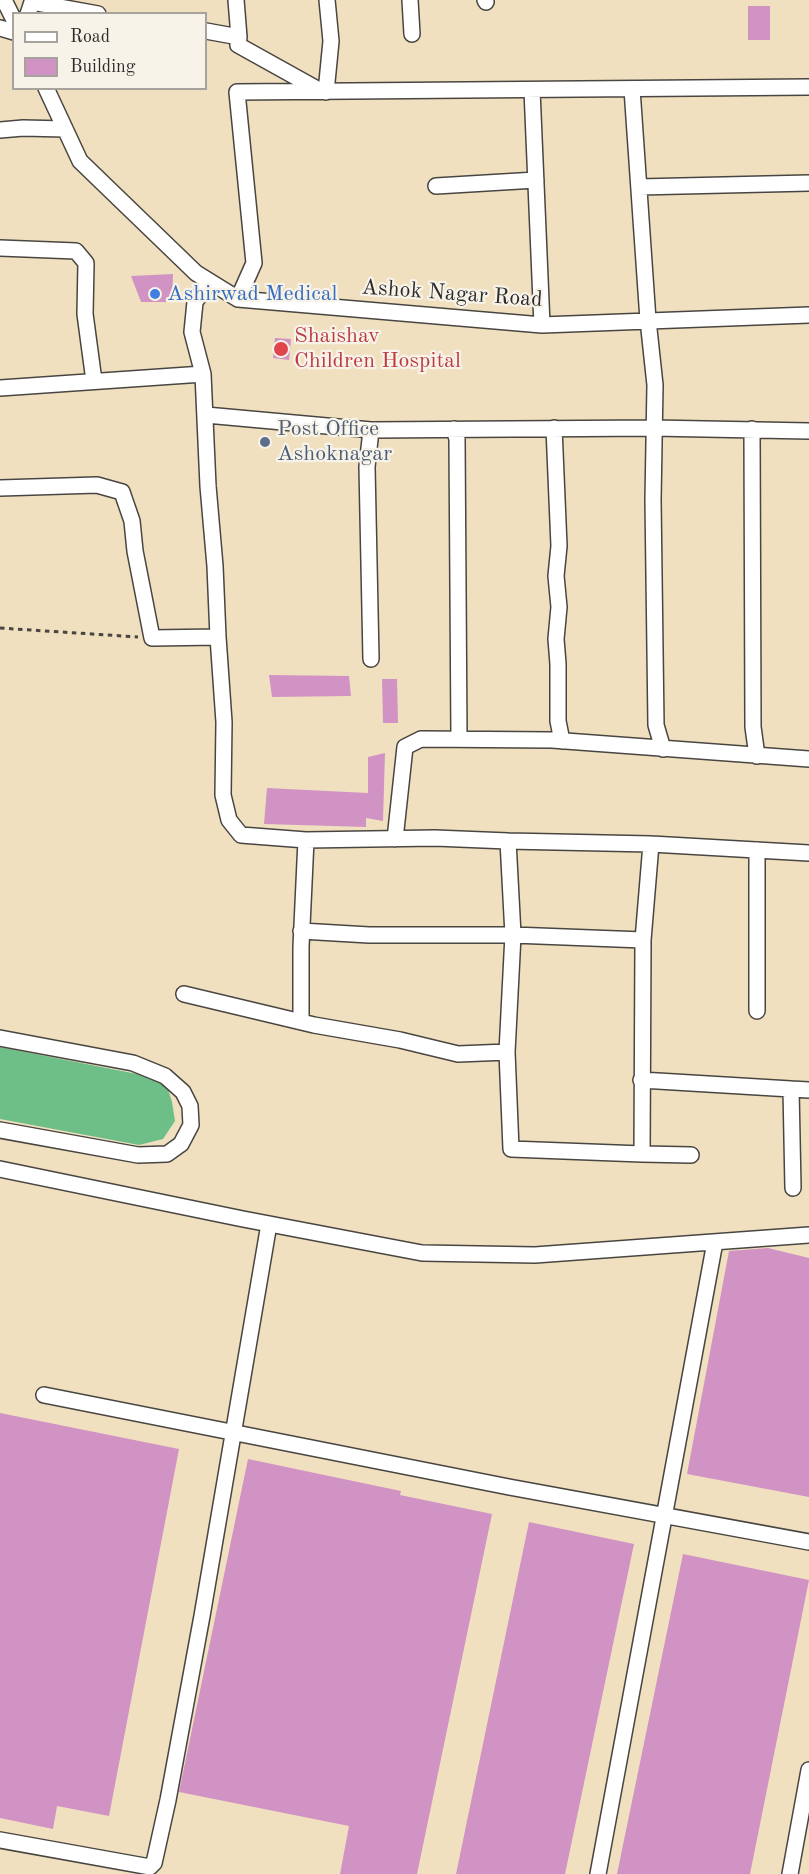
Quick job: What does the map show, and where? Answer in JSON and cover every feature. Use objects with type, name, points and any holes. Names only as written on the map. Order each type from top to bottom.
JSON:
[{"type":"street","points":[[4,0],[12,16]]},
{"type":"street","points":[[236,0],[238,45],[324,92]]},
{"type":"street","points":[[324,92],[331,41],[327,0]]},
{"type":"street","points":[[410,0],[412,34]]},
{"type":"street","points":[[29,12],[32,2],[87,12]]},
{"type":"street","points":[[207,32],[239,37]]},
{"type":"street","points":[[238,299],[254,263],[237,93],[809,87]]},
{"type":"street","points":[[632,89],[648,320],[655,385],[653,428],[656,725],[663,749]]},
{"type":"street","name":"Ashok Nagar Road","points":[[47,90],[80,161],[195,273],[238,299],[542,325],[809,315]]},
{"type":"street","points":[[532,90],[542,325]]},
{"type":"street","points":[[0,130],[65,129]]},
{"type":"street","points":[[436,186],[536,180]]},
{"type":"street","points":[[639,187],[809,183]]},
{"type":"street","points":[[0,248],[76,251],[86,263],[85,314],[94,381]]},
{"type":"street","points":[[209,282],[195,302],[192,332],[203,374],[206,415],[208,486],[225,722],[223,795],[229,820],[241,835],[306,840],[435,838],[651,844],[809,853]]},
{"type":"street","points":[[0,388],[203,374]]},
{"type":"street","points":[[206,415],[371,430],[554,428],[809,430]]},
{"type":"street","points":[[554,428],[556,522],[559,546],[556,576],[559,607],[556,639],[558,721],[562,741]]},
{"type":"street","points":[[454,429],[457,438],[459,738]]},
{"type":"street","points":[[752,429],[753,727],[757,756]]},
{"type":"street","points":[[371,430],[368,467],[371,659]]},
{"type":"street","points":[[0,488],[97,485],[122,492],[132,521],[135,551],[152,638],[218,637]]},
{"type":"street","points":[[396,839],[405,747],[421,739],[562,741],[809,759]]},
{"type":"street","points":[[302,1022],[301,931],[306,840]]},
{"type":"street","points":[[508,841],[513,935],[507,1052],[511,1149],[691,1155]]},
{"type":"street","points":[[642,1154],[643,940],[651,844]]},
{"type":"street","points":[[757,1011],[758,850]]},
{"type":"street","points":[[301,931],[369,935],[513,935],[643,940]]},
{"type":"street","points":[[184,994],[302,1022],[400,1040],[458,1054],[507,1052]]},
{"type":"street","points":[[0,1038],[133,1063],[165,1076],[183,1092],[190,1106],[191,1125],[181,1144],[167,1154],[138,1155],[0,1130]]},
{"type":"street","points":[[641,1080],[809,1090]]},
{"type":"street","points":[[791,1089],[793,1188]]},
{"type":"street","points":[[0,1169],[422,1253],[535,1255],[809,1235]]},
{"type":"street","points":[[0,1840],[150,1867],[154,1863],[168,1800],[269,1224]]},
{"type":"street","points":[[598,1874],[715,1242]]},
{"type":"street","points":[[44,1395],[509,1487],[809,1542]]},
{"type":"street","points":[[790,1874],[809,1770]]},
{"type":"path","points":[[0,628],[152,638]]},
{"type":"green space","points":[[0,1047],[137,1074],[167,1086],[175,1121],[163,1139],[139,1145],[0,1119]]},
{"type":"building","points":[[748,6],[770,6],[770,40],[748,40]]},
{"type":"building","name":"Ashirwad Medical","points":[[173,274],[172,302],[141,302],[131,276]]},
{"type":"building","points":[[275,338],[291,339],[289,360],[273,358]]},
{"type":"building","points":[[269,675],[349,676],[351,696],[272,697]]},
{"type":"building","points":[[382,679],[397,679],[398,723],[383,723]]},
{"type":"building","points":[[385,753],[383,821],[366,818],[366,827],[264,824],[267,788],[368,793],[368,757]]},
{"type":"building","points":[[768,1248],[809,1258],[809,1497],[687,1474],[729,1251]]},
{"type":"building","points":[[0,1413],[179,1449],[109,1816],[57,1806],[53,1829],[0,1818]]},
{"type":"building","points":[[248,1459],[401,1491],[400,1495],[492,1514],[417,1874],[340,1874],[349,1826],[179,1792]]},
{"type":"building","points":[[529,1522],[634,1544],[565,1874],[456,1874]]},
{"type":"building","points":[[683,1554],[809,1580],[750,1874],[617,1874]]},
{"type":"place","name":"Ashirwad Medical","points":[[155,294]]},
{"type":"place","name":"Shaishav Children Hospital","points":[[281,349]]},
{"type":"place","name":"Post Office Ashoknagar","points":[[265,442]]}]
